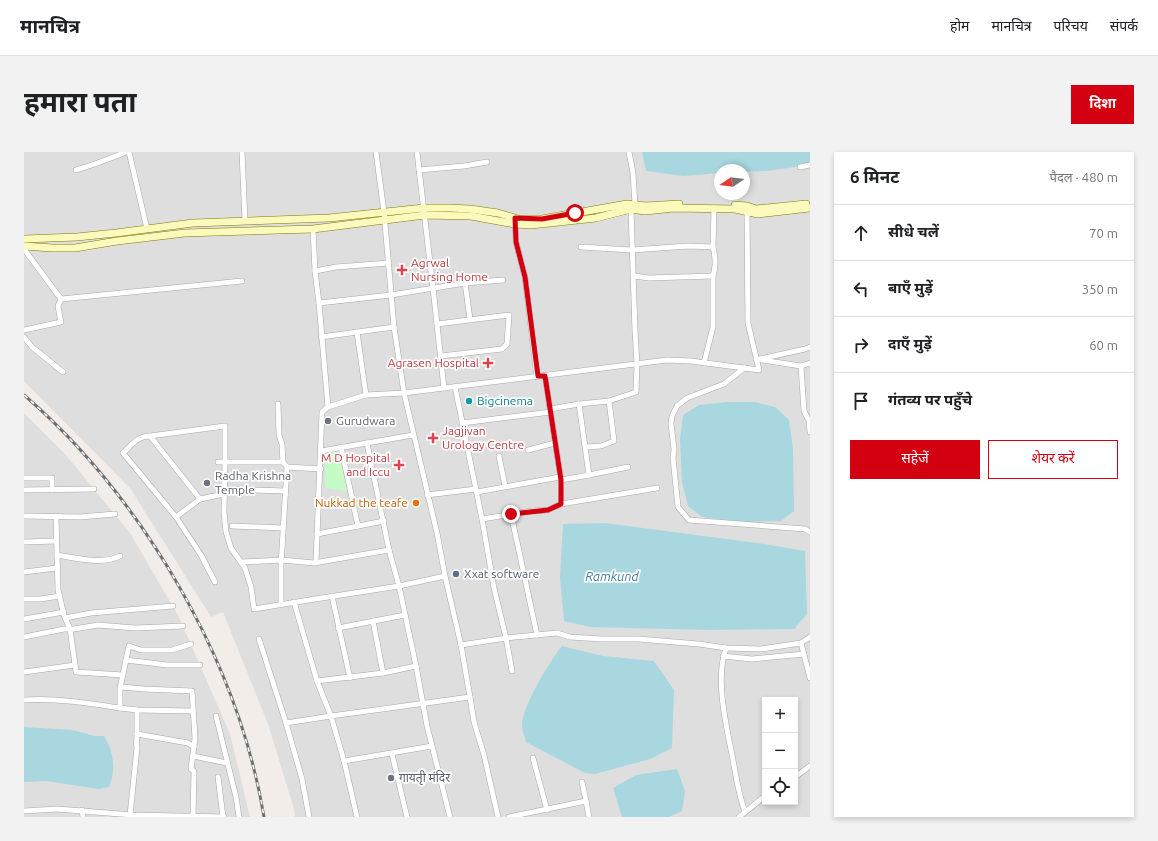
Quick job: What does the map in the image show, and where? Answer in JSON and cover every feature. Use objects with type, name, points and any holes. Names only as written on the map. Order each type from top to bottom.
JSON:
[{"type":"street","points":[[76,170],[92,166],[96,163],[106,161],[128,152],[147,229]]},
{"type":"street","points":[[242,152],[245,221]]},
{"type":"street","points":[[376,152],[384,212],[394,327],[404,393],[461,644],[474,722],[484,755],[498,817]]},
{"type":"street","points":[[417,152],[434,288],[444,388]]},
{"type":"street","points":[[462,423],[550,411],[579,404],[609,401],[636,392],[637,364],[632,250],[633,173],[629,152]]},
{"type":"street","points":[[419,170],[464,166],[487,162]]},
{"type":"street","points":[[800,167],[810,165]]},
{"type":"street","points":[[24,239],[77,237],[193,223],[329,218],[384,212],[424,211],[515,221],[531,225],[596,218],[633,207],[669,204],[747,209],[758,214],[810,208]]},
{"type":"street","points":[[633,207],[645,211],[674,208],[756,209],[810,204]]},
{"type":"street","points":[[704,363],[713,327],[713,276],[715,272],[713,247],[714,208]]},
{"type":"street","points":[[316,562],[321,469],[322,412],[328,407],[366,395],[404,393],[666,360],[759,370],[748,323],[747,209]]},
{"type":"street","points":[[24,246],[75,248],[117,241],[185,233],[313,229],[384,220],[424,211]]},
{"type":"street","points":[[515,221],[516,242],[525,277],[538,376]]},
{"type":"street","points":[[313,229],[315,270],[328,407]]},
{"type":"street","points":[[581,247],[632,250],[688,246],[713,247]]},
{"type":"street","points":[[24,249],[61,299]]},
{"type":"street","points":[[315,270],[389,263]]},
{"type":"street","points":[[634,276],[649,278],[713,276]]},
{"type":"street","points":[[319,303],[391,295],[465,283],[504,280]]},
{"type":"street","points":[[61,299],[242,281]]},
{"type":"street","points":[[465,283],[470,319]]},
{"type":"street","points":[[24,330],[60,322],[58,306],[61,299]]},
{"type":"street","points":[[437,324],[509,315],[507,344],[502,349],[441,356]]},
{"type":"street","points":[[322,337],[394,327]]},
{"type":"street","points":[[357,332],[366,395]]},
{"type":"street","points":[[24,337],[32,347],[63,372]]},
{"type":"street","points":[[756,359],[810,347]]},
{"type":"street","points":[[756,359],[801,366],[810,363]]},
{"type":"street","points":[[801,366],[804,410],[809,421],[810,432]]},
{"type":"street","points":[[744,368],[724,384],[686,398],[676,406],[671,423],[678,507],[689,520],[805,529],[810,532]]},
{"type":"street","points":[[545,376],[561,478],[561,504]]},
{"type":"street","points":[[455,387],[494,588],[512,671]]},
{"type":"street","points":[[586,448],[614,442],[609,401]]},
{"type":"street","points":[[278,404],[279,435],[285,465],[281,604]]},
{"type":"street","points":[[579,404],[590,475]]},
{"type":"street","points":[[215,582],[201,555],[176,517],[123,453],[136,440],[143,436],[225,426],[224,512],[226,532],[231,548],[242,562],[251,587],[254,609],[399,586],[445,576]]},
{"type":"street","points":[[321,451],[414,435]]},
{"type":"street","points":[[150,436],[200,499]]},
{"type":"street","points":[[367,443],[389,550],[399,586],[416,666],[427,726],[450,817]]},
{"type":"street","points":[[528,450],[555,443]]},
{"type":"street","points":[[341,447],[358,526]]},
{"type":"street","points":[[499,456],[505,486]]},
{"type":"street","points":[[218,462],[285,465],[321,469]]},
{"type":"street","points":[[427,495],[590,475],[628,467]]},
{"type":"street","points":[[24,478],[52,478],[52,490]]},
{"type":"street","points":[[482,520],[511,514],[548,510],[561,504],[656,488]]},
{"type":"street","points":[[24,490],[94,489]]},
{"type":"street","points":[[176,517],[200,499],[224,492],[285,491]]},
{"type":"street","points":[[24,516],[80,517],[114,514]]},
{"type":"street","points":[[511,514],[537,635]]},
{"type":"street","points":[[56,516],[57,568],[60,596],[70,629],[76,672],[123,675]]},
{"type":"street","points":[[317,534],[384,521]]},
{"type":"street","points":[[232,526],[283,528]]},
{"type":"street","points":[[24,542],[56,541]]},
{"type":"street","points":[[242,562],[282,560],[316,562],[389,550]]},
{"type":"street","points":[[57,555],[82,559],[109,560],[120,556]]},
{"type":"street","points":[[24,572],[57,568]]},
{"type":"street","points":[[24,599],[40,599],[60,596]]},
{"type":"street","points":[[332,596],[350,678]]},
{"type":"street","points":[[294,602],[317,681],[331,716],[344,761],[356,817]]},
{"type":"street","points":[[24,619],[172,606]]},
{"type":"street","points":[[338,628],[405,615]]},
{"type":"street","points":[[373,621],[383,673]]},
{"type":"street","points":[[24,637],[64,629],[98,625],[135,628],[183,626]]},
{"type":"street","points":[[461,644],[557,633],[570,637],[638,639],[699,644],[726,648],[761,649],[801,643],[810,637]]},
{"type":"street","points":[[259,639],[302,779],[309,817]]},
{"type":"street","points":[[801,643],[810,678]]},
{"type":"street","points":[[120,708],[121,687],[128,646],[141,650],[172,650],[191,644]]},
{"type":"street","points":[[726,648],[723,656],[722,698],[738,792],[745,812]]},
{"type":"street","points":[[723,656],[752,659],[804,654]]},
{"type":"street","points":[[126,660],[167,664],[200,665]]},
{"type":"street","points":[[24,672],[75,665]]},
{"type":"street","points":[[317,681],[383,673],[416,666]]},
{"type":"street","points":[[121,687],[144,690],[192,690],[195,738],[191,769],[194,770],[193,816]]},
{"type":"street","points":[[286,723],[470,697]]},
{"type":"street","points":[[24,700],[39,699],[85,702],[137,710],[193,711]]},
{"type":"street","points":[[130,815],[137,748],[135,740],[137,734],[137,710]]},
{"type":"street","points":[[216,716],[239,817]]},
{"type":"street","points":[[137,734],[188,743],[194,747]]},
{"type":"street","points":[[344,761],[432,746]]},
{"type":"street","points":[[392,754],[407,817]]},
{"type":"street","points":[[193,756],[227,764]]},
{"type":"street","points":[[533,758],[547,810]]},
{"type":"street","points":[[798,775],[810,766]]},
{"type":"street","points":[[24,811],[58,809],[82,810],[97,815],[223,817],[218,778]]},
{"type":"street","points":[[582,782],[588,817]]},
{"type":"street","points":[[739,817],[762,798]]},
{"type":"street","points":[[509,817],[586,801]]},
{"type":"street","points":[[82,810],[83,817]]},
{"type":"shaded area","points":[[24,152],[810,152],[810,817],[295,817],[294,809],[268,724],[223,612],[211,617],[130,488],[24,381]]},
{"type":"shaded area","points":[[24,413],[65,454],[130,533],[179,617],[230,734],[250,817],[24,817]]},
{"type":"green space","points":[[338,452],[347,491],[325,488],[325,454]]},
{"type":"water","points":[[642,152],[810,152],[810,165],[766,171],[750,172],[750,164],[714,164],[714,173],[683,176],[646,171]]},
{"type":"water","points":[[727,402],[755,402],[775,407],[789,420],[793,448],[794,511],[781,521],[745,522],[702,517],[688,506],[682,482],[680,440],[683,415],[699,405]]},
{"type":"water","name":"Ramkund","points":[[605,523],[764,544],[805,551],[807,614],[794,629],[709,630],[590,627],[564,621],[560,578],[563,524]]},
{"type":"water","points":[[562,646],[603,656],[654,661],[674,690],[672,748],[650,759],[595,774],[585,773],[526,742],[522,726],[526,708],[537,685]]},
{"type":"water","points":[[24,727],[73,730],[94,736],[104,736],[110,748],[113,761],[113,774],[109,787],[99,789],[46,781],[24,782]]},
{"type":"water","points":[[677,769],[685,791],[682,811],[669,817],[622,817],[613,788],[636,775]]},
{"type":"railway","points":[[24,395],[67,436],[108,482],[145,533],[179,586],[208,642],[232,700],[251,758],[264,817]]},
{"type":"place","name":"Agrwal Nursing Home","points":[[402,270]]},
{"type":"place","name":"Agrasen Hospital","points":[[488,363]]},
{"type":"place","name":"Bigcinema","points":[[469,401]]},
{"type":"place","name":"Gurudwara","points":[[328,421]]},
{"type":"place","name":"Jagjivan Urology Centre","points":[[433,438]]},
{"type":"place","name":"M D Hospital and Iccu","points":[[399,465]]},
{"type":"place","name":"Radha Krishna Temple","points":[[207,483]]},
{"type":"place","name":"Nukkad the teafe","points":[[416,503]]},
{"type":"place","name":"Xxat software","points":[[456,574]]},
{"type":"place","name":"गायतृी मंदिर","points":[[391,778]]},
{"type":"route","points":[[511,514],[548,510],[561,504],[561,480],[545,376],[538,376],[525,277],[516,242],[515,218],[542,219],[575,213]]}]
